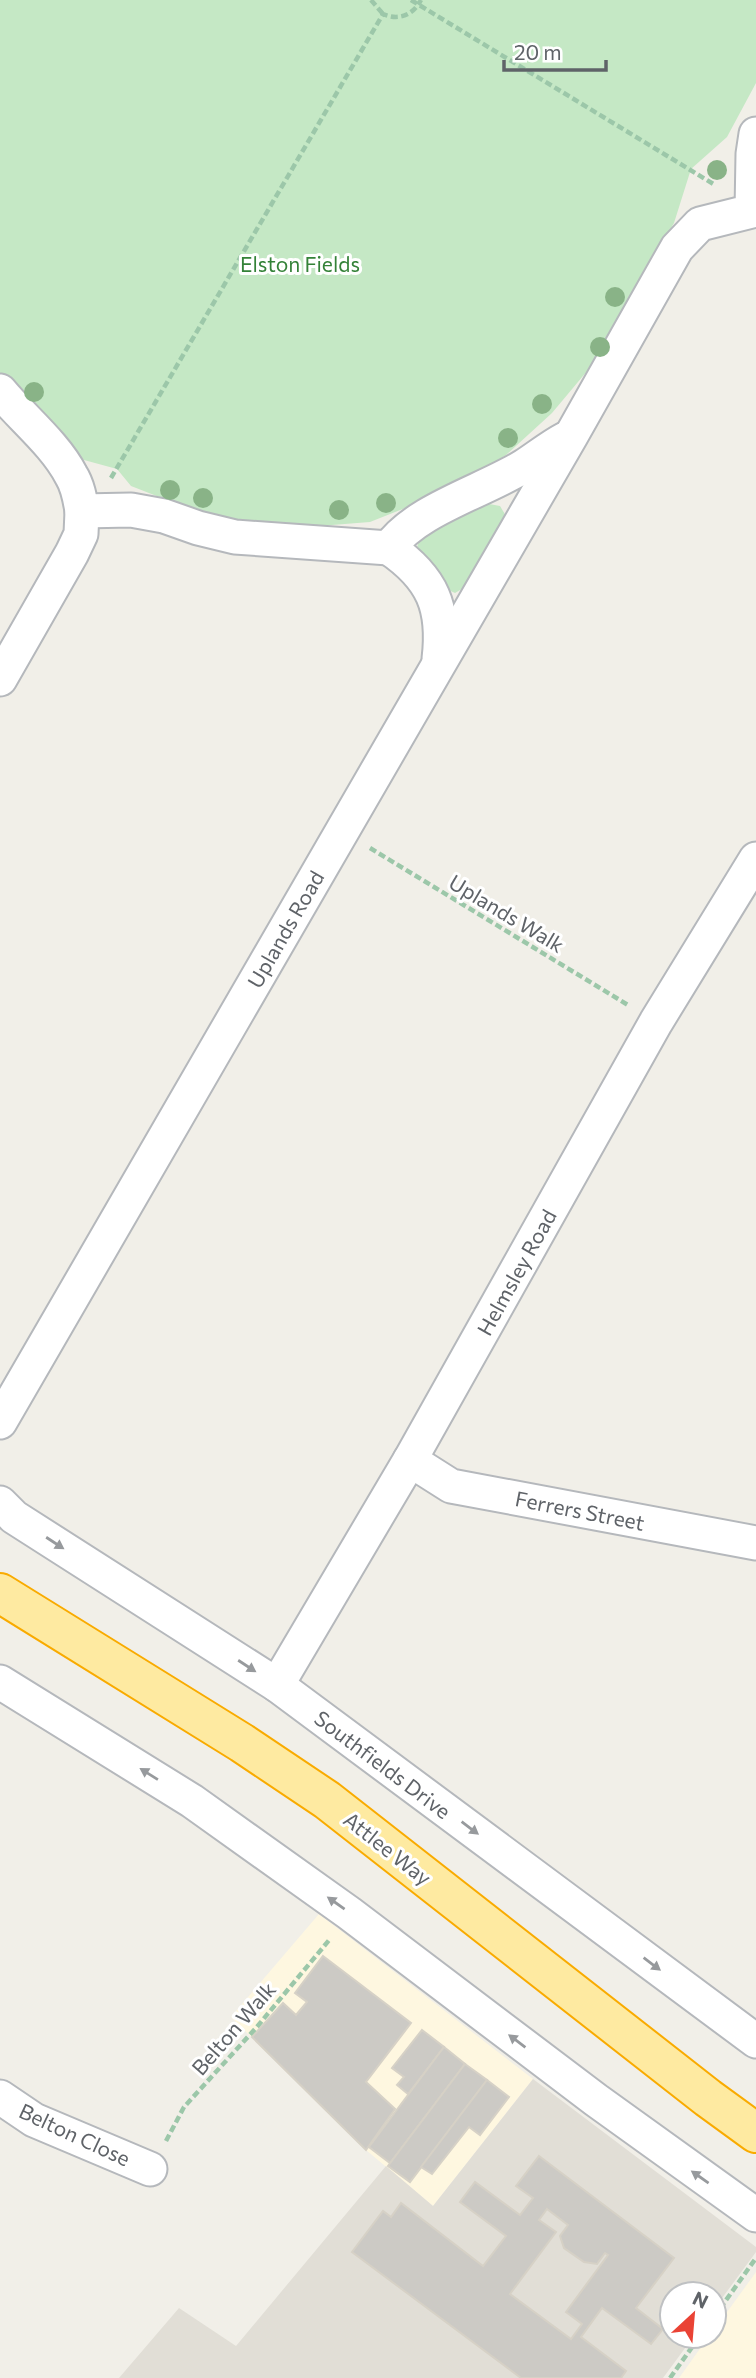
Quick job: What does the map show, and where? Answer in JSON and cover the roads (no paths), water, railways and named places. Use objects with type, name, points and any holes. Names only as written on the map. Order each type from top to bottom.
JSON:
[{"type":"highway","name":"Attlee Way","points":[[0,1593],[243,1743],[327,1800],[697,2090],[756,2133]]},
{"type":"street","points":[[389,548],[410,525],[524,466],[570,436],[677,248],[700,224],[754,212],[753,155],[756,134]]},
{"type":"street","points":[[0,391],[51,447],[72,475],[87,511],[72,553],[0,679]]},
{"type":"street","name":"Uplands Road","points":[[0,1422],[570,436]]},
{"type":"street","points":[[87,511],[131,510],[164,516],[235,537],[389,548],[406,559],[432,595],[440,615],[442,636],[438,662]]},
{"type":"street","name":"Helmsley Road","points":[[277,1685],[410,1460],[656,1022],[756,859]]},
{"type":"street","name":"Ferrers Street","points":[[410,1460],[451,1486],[756,1543]]},
{"type":"street","name":"Southfields Drive","points":[[0,1503],[15,1517],[277,1685],[756,2041]]},
{"type":"street","points":[[0,1682],[192,1801],[349,1913],[605,2108],[756,2215]]},
{"type":"street","name":"Belton Close","points":[[0,2097],[34,2120],[150,2169]]},
{"type":"park label","name":"Elston Fields","points":[[300,263]]}]
